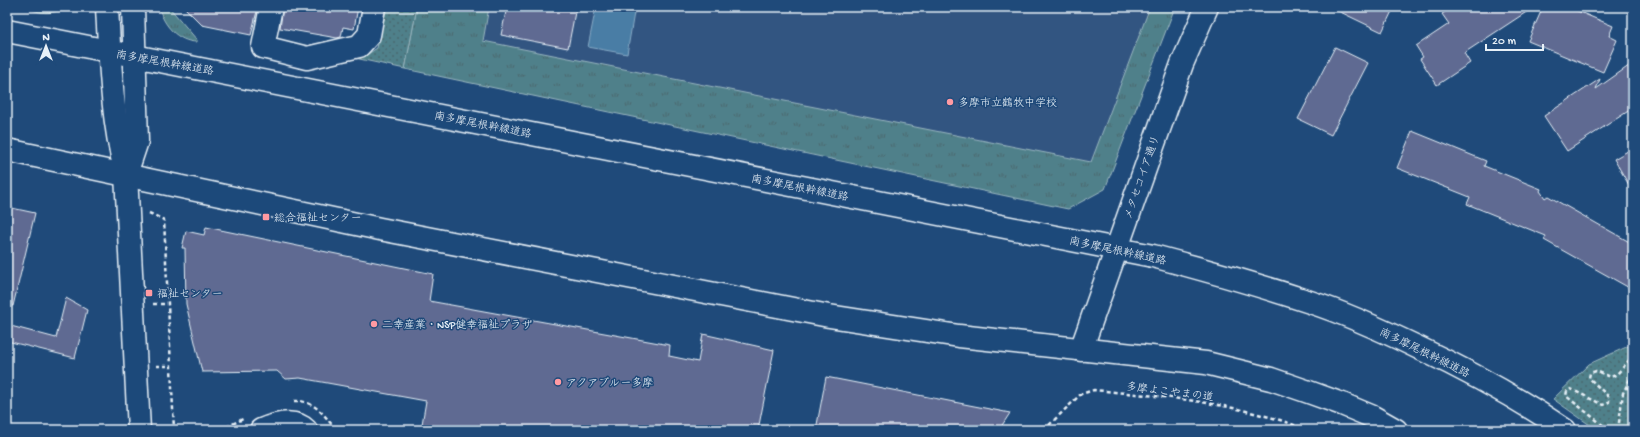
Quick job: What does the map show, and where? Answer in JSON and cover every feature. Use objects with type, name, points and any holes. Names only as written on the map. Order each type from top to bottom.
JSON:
[{"type":"main road","points":[[107,7],[109,52],[118,143],[126,174],[140,430]]},
{"type":"main road","points":[[126,174],[137,141],[133,7]]},
{"type":"main road","points":[[271,7],[263,48],[307,58],[359,46],[369,35],[374,7]]},
{"type":"main road","name":"メタセコイア通り","points":[[1081,350],[1182,64],[1206,7]]},
{"type":"main road","name":"南多摩尾根幹線道路","points":[[7,31],[1153,256],[1235,278],[1312,303],[1376,328],[1451,363],[1518,400],[1565,430]]},
{"type":"main road","points":[[7,150],[380,229],[829,316],[959,336],[1206,364],[1271,379],[1342,404],[1373,417],[1396,430]]},
{"type":"main road","points":[[261,430],[274,424],[289,423],[303,427],[306,430]]},
{"type":"path","points":[[149,213],[164,220],[174,430]]},
{"type":"path","points":[[153,304],[168,304]]},
{"type":"path","points":[[1609,430],[1566,396],[1568,391],[1571,389],[1603,405],[1609,402],[1609,397],[1589,378],[1590,373],[1596,371],[1611,377],[1617,374],[1633,356]]},
{"type":"path","points":[[154,366],[171,366]]},
{"type":"path","points":[[1618,430],[1625,388],[1633,372]]},
{"type":"path","points":[[1625,388],[1633,388]]},
{"type":"path","name":"多摩よこやまの道","points":[[1044,430],[1081,394],[1094,390],[1193,400],[1230,407],[1287,421],[1305,430]]},
{"type":"shaded area","name":"多摩市立鶴牧中学校","points":[[489,7],[1150,7],[1091,162],[483,41]]},
{"type":"shaded area","points":[[596,7],[635,7],[627,54],[588,47]]},
{"type":"green space","points":[[26,7],[69,7],[48,13],[31,10]]},
{"type":"green space","points":[[159,7],[169,7],[197,40],[197,42],[184,39],[172,31],[164,20]]},
{"type":"green space","points":[[387,7],[417,7],[405,69],[355,58],[368,54],[377,48]]},
{"type":"green space","points":[[417,7],[489,7],[483,41],[1091,162],[1150,7],[1175,7],[1105,189],[1068,209],[405,69]]},
{"type":"green space","points":[[1633,344],[1633,430],[1597,430],[1553,399],[1589,364]]},
{"type":"building","points":[[184,7],[258,7],[251,35],[202,25]]},
{"type":"building","points":[[283,7],[358,7],[354,29],[343,27],[341,37],[337,38],[280,28]]},
{"type":"building","points":[[507,7],[576,7],[568,48],[501,35]]},
{"type":"building","points":[[1330,7],[1394,7],[1382,32]]},
{"type":"building","points":[[1452,7],[1534,7],[1464,53],[1470,63],[1437,85],[1420,59],[1423,57],[1416,46],[1449,24],[1442,14]]},
{"type":"building","points":[[1543,7],[1568,7],[1613,26],[1609,36],[1617,40],[1603,72],[1528,41]]},
{"type":"building","points":[[1335,47],[1368,63],[1331,135],[1298,119]]},
{"type":"building","points":[[1633,63],[1633,108],[1567,151],[1544,116],[1600,79],[1596,89]]},
{"type":"building","points":[[1412,131],[1486,161],[1484,166],[1541,189],[1540,191],[1545,198],[1548,196],[1633,244],[1633,290],[1544,240],[1546,236],[1467,204],[1470,197],[1397,168]]},
{"type":"building","points":[[1633,148],[1633,192],[1614,159]]},
{"type":"building","points":[[7,207],[35,213],[13,306],[7,305]]},
{"type":"building","name":"二幸産業・NSP健幸福祉プラザ","points":[[206,227],[433,274],[429,301],[670,345],[669,356],[698,362],[703,334],[774,350],[758,430],[421,430],[426,401],[300,378],[286,379],[277,371],[202,372],[186,304],[185,248],[182,248],[186,231],[204,235]]},
{"type":"building","points":[[66,298],[87,310],[75,358],[7,341],[7,325],[56,338]]},
{"type":"building","points":[[826,377],[1010,413],[999,430],[816,430]]},
{"type":"place","name":"多摩市立鶴牧中学校","points":[[950,102]]},
{"type":"place","name":"総合福祉センター","points":[[266,217]]},
{"type":"place","name":"福祉センター","points":[[149,293]]},
{"type":"place","name":"二幸産業・NSP健幸福祉プラザ","points":[[374,324]]},
{"type":"place","name":"アクアブルー多摩","points":[[558,382]]}]
